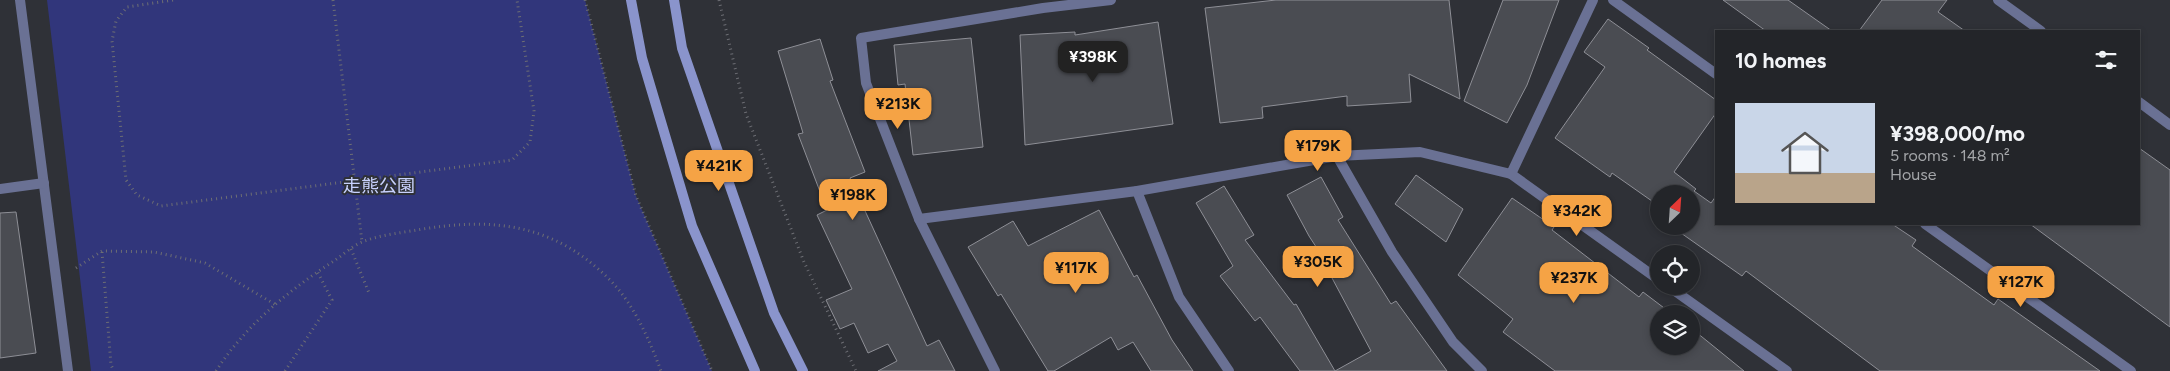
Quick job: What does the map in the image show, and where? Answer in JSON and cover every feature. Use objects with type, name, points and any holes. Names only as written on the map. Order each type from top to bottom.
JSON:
[{"type":"street","points":[[20,0],[68,371]]},
{"type":"street","points":[[631,0],[642,58],[692,226],[755,371]]},
{"type":"street","points":[[674,0],[682,48],[771,304],[803,371]]},
{"type":"street","points":[[994,371],[919,219],[866,83],[861,38],[1042,4],[1111,0]]},
{"type":"street","points":[[1510,174],[1593,0]]},
{"type":"street","points":[[1613,0],[1715,73]]},
{"type":"street","points":[[1998,0],[2040,30]]},
{"type":"street","points":[[2140,103],[2170,125]]},
{"type":"street","points":[[919,219],[1136,191],[1337,156],[1420,152],[1510,174],[1650,274]]},
{"type":"street","points":[[1337,156],[1392,252],[1447,334],[1482,371]]},
{"type":"street","points":[[0,189],[44,183]]},
{"type":"street","points":[[1136,191],[1179,297],[1230,371]]},
{"type":"street","points":[[1926,225],[2131,371]]},
{"type":"street","points":[[1681,295],[1787,371]]},
{"type":"path","points":[[172,0],[127,7],[116,20],[113,34],[126,180],[137,195],[161,206],[512,160],[530,142],[534,111],[517,0]]},
{"type":"path","points":[[333,0],[353,181],[362,242]]},
{"type":"path","points":[[584,0],[636,196],[712,371]]},
{"type":"path","points":[[719,0],[746,114],[804,262],[856,371]]},
{"type":"path","points":[[216,371],[228,352],[256,322],[318,271],[362,242],[398,233],[470,223],[507,226],[538,234],[567,246],[588,260],[611,280],[632,309],[661,371]]},
{"type":"path","points":[[351,249],[369,292]]},
{"type":"path","points":[[102,251],[111,365],[114,371]]},
{"type":"path","points":[[57,281],[102,251],[154,252],[205,263],[276,305]]},
{"type":"path","points":[[285,371],[332,300],[318,271]]},
{"type":"green space","name":"走熊公園","points":[[47,0],[585,0],[636,196],[712,371],[91,371]]},
{"type":"building","points":[[1276,0],[1449,0],[1460,99],[1409,74],[1411,102],[1347,106],[1347,96],[1262,107],[1263,118],[1220,123],[1205,8]]},
{"type":"building","points":[[1503,0],[1559,0],[1527,85],[1507,123],[1464,101]]},
{"type":"building","points":[[1723,0],[1788,0],[1831,30],[1765,30]]},
{"type":"building","points":[[1882,0],[1947,0],[1938,12],[1964,30],[1860,30]]},
{"type":"building","points":[[1608,19],[1715,99],[1715,114],[1674,172],[1691,185],[1650,185],[1650,200],[1612,173],[1610,177],[1555,138],[1605,67],[1584,52]]},
{"type":"building","points":[[1158,22],[1173,124],[1025,145],[1020,35],[1075,32],[1075,35]]},
{"type":"building","points":[[971,38],[983,147],[913,155],[905,84],[898,85],[894,45]]},
{"type":"building","points":[[820,39],[833,80],[830,81],[865,172],[850,178],[927,346],[939,340],[955,371],[878,371],[897,361],[888,344],[868,353],[854,323],[840,329],[826,300],[852,289],[817,215],[827,210],[798,134],[803,133],[778,51]]},
{"type":"building","points":[[2140,149],[2170,170],[2170,327],[2031,225],[2140,225]]},
{"type":"building","points":[[1416,175],[1463,209],[1446,242],[1395,204]]},
{"type":"building","points":[[1321,177],[1343,217],[1338,220],[1391,304],[1396,301],[1447,371],[1335,371],[1371,351],[1332,278],[1335,276],[1309,236],[1287,195]]},
{"type":"building","points":[[1224,186],[1254,235],[1245,240],[1294,305],[1296,304],[1335,371],[1300,371],[1260,317],[1255,321],[1220,276],[1233,266],[1196,203]]},
{"type":"building","points":[[1700,195],[1711,203],[1715,197],[1715,225],[1894,225],[1916,240],[1912,246],[1994,305],[1998,299],[2100,371],[1880,371],[1746,271],[1742,276],[1684,235],[1700,235]]},
{"type":"building","points":[[1512,198],[1554,227],[1552,230],[1639,297],[1643,292],[1660,305],[1650,305],[1650,355],[1700,355],[1700,335],[1744,371],[1555,371],[1503,332],[1513,319],[1458,275]]},
{"type":"building","points":[[1099,210],[1134,277],[1137,275],[1172,340],[1193,371],[1151,371],[1133,342],[1118,350],[1111,337],[1054,371],[1048,371],[1001,294],[998,296],[968,247],[1013,221],[1028,246]]},
{"type":"building","points":[[16,212],[36,353],[0,358],[0,213]]}]
